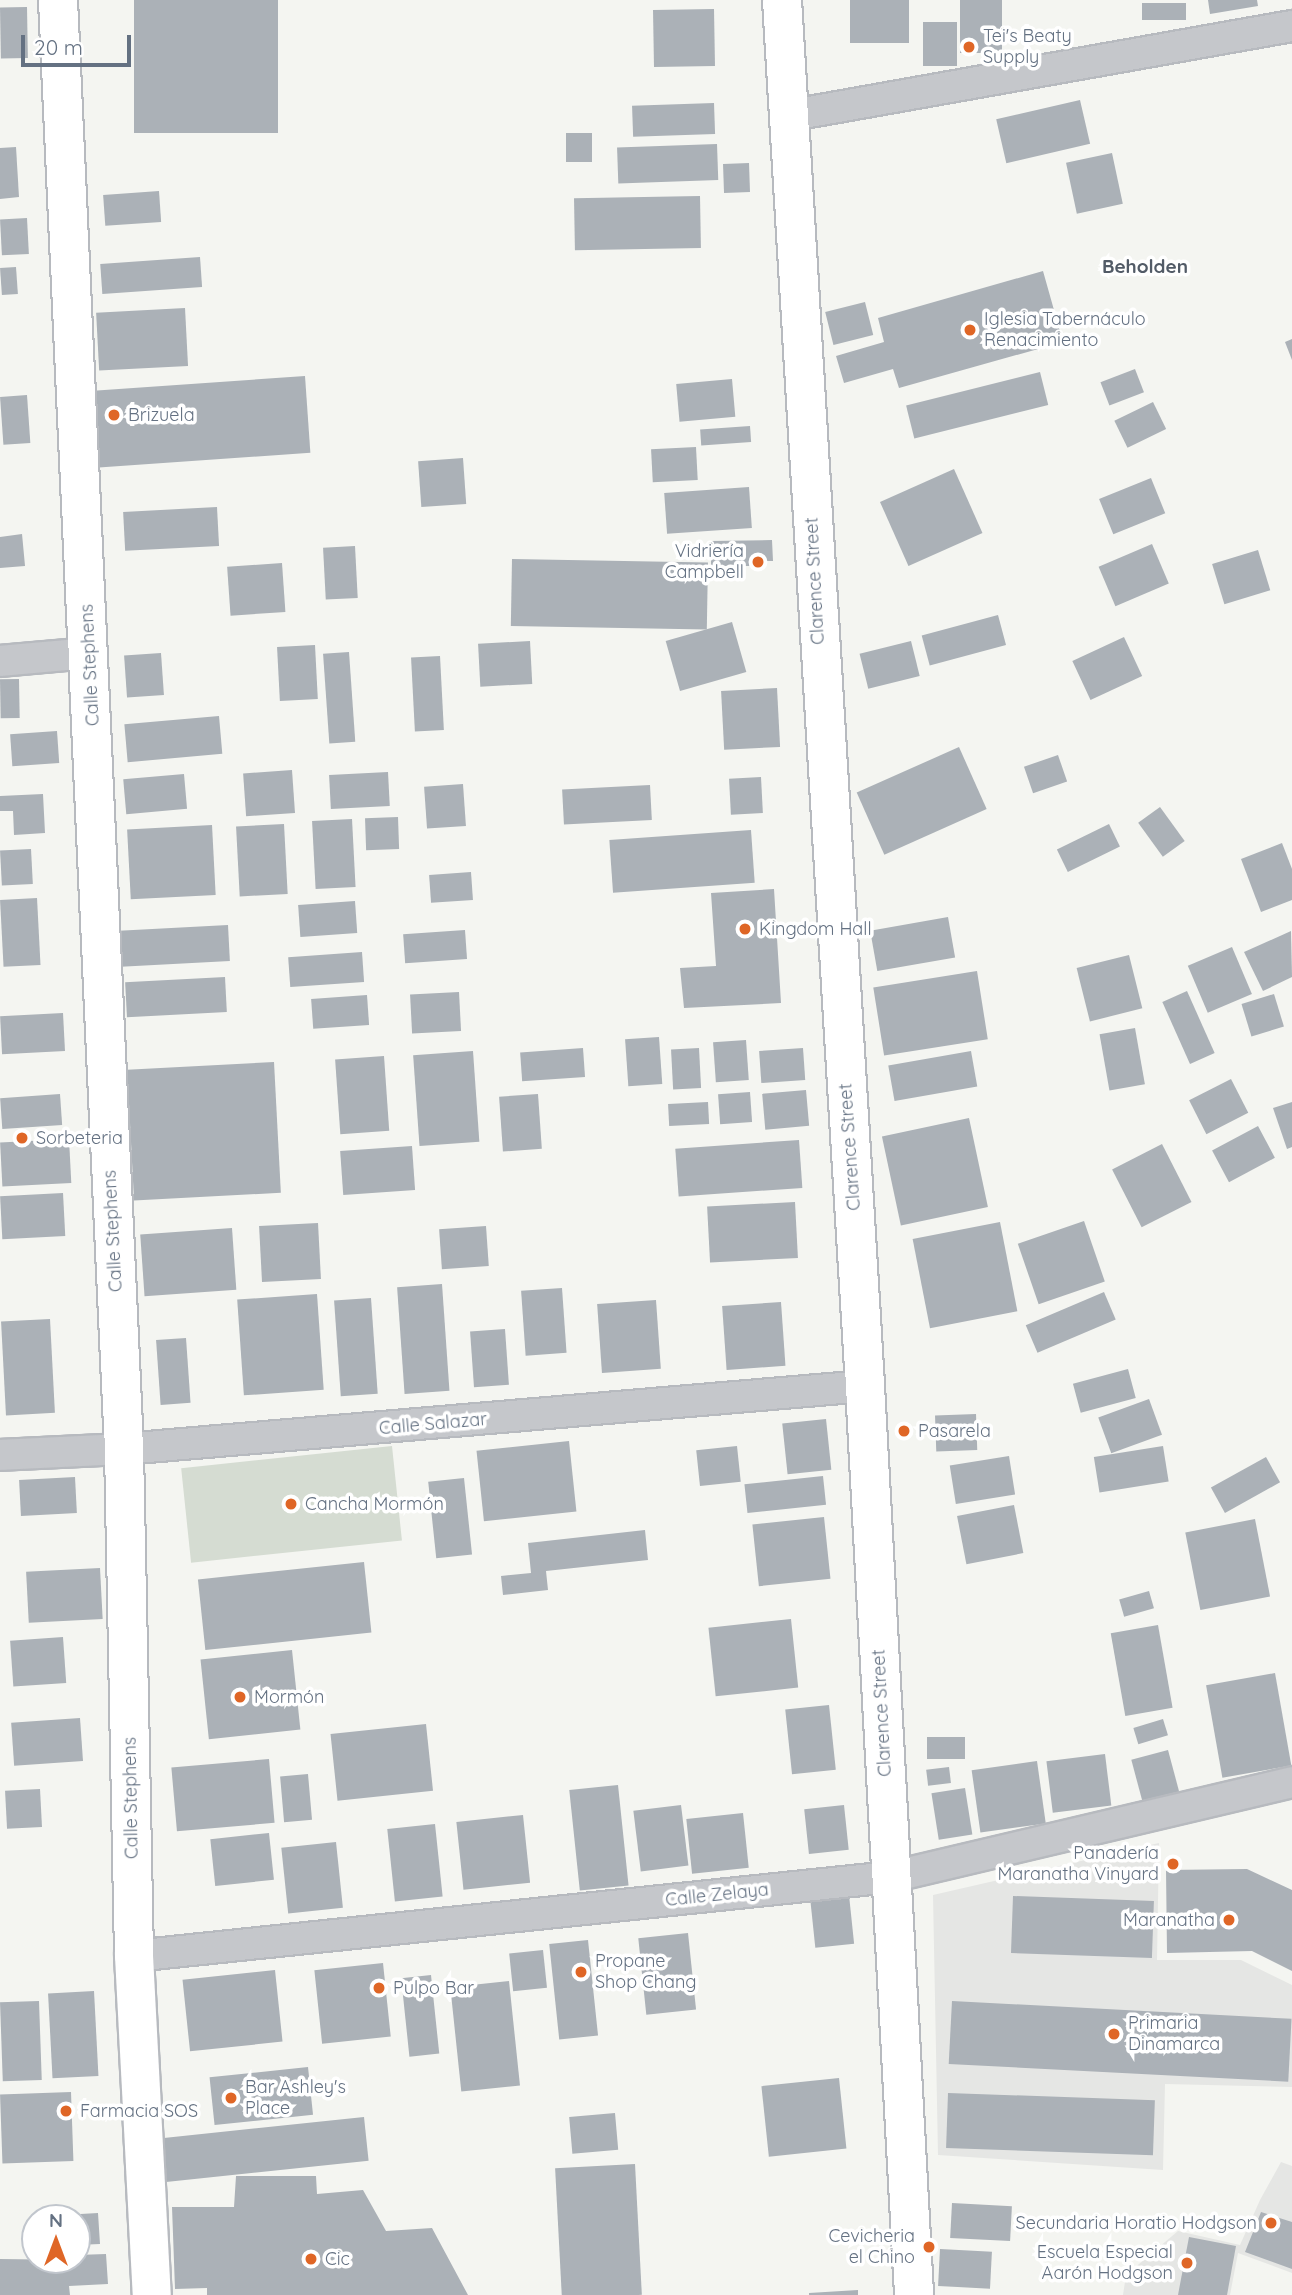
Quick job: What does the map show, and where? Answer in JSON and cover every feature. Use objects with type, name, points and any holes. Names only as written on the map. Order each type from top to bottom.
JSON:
[{"type":"street","name":"Calle Stephens","points":[[58,0],[72,353],[90,653],[124,1449],[134,1956],[152,2295]]},
{"type":"street","name":"Clarence Street","points":[[782,0],[865,1386],[914,2295]]},
{"type":"street","points":[[787,116],[1292,26]]},
{"type":"street","points":[[0,661],[90,653]]},
{"type":"street","name":"Calle Salazar","points":[[0,1455],[124,1449],[865,1386]]},
{"type":"street","name":"Calle Zelaya","points":[[134,1956],[891,1877],[1292,1782]]},
{"type":"shaded area","name":"Cancha Mormón","points":[[392,1446],[402,1540],[191,1563],[181,1468]]},
{"type":"shaded area","name":"Primaria Dinamarca","points":[[1159,1843],[1157,1960],[1241,1960],[1292,1985],[1292,2087],[1165,2084],[1163,2170],[938,2155],[933,1895]]},
{"type":"shaded area","name":"Escuela Especial Aarón Hodgson","points":[[1281,2162],[1292,2166],[1292,2273],[1238,2253],[1230,2295],[1123,2295],[1126,2275],[1178,2231],[1240,2245]]},
{"type":"building","points":[[134,0],[278,0],[278,133],[134,133]]},
{"type":"building","points":[[850,0],[909,0],[909,43],[850,43]]},
{"type":"building","points":[[960,0],[1002,0],[1002,53],[960,53]]},
{"type":"building","points":[[1208,0],[1257,0],[1258,6],[1210,14]]},
{"type":"building","points":[[1142,3],[1186,3],[1186,20],[1142,20]]},
{"type":"building","points":[[0,7],[27,7],[28,58],[1,58]]},
{"type":"building","points":[[714,9],[715,66],[654,67],[653,10]]},
{"type":"building","points":[[923,22],[957,22],[957,66],[923,66]]},
{"type":"building","points":[[1080,100],[1090,144],[1006,163],[996,119]]},
{"type":"building","points":[[714,103],[715,134],[633,137],[632,106]]},
{"type":"building","points":[[566,133],[592,133],[592,162],[566,162]]},
{"type":"building","points":[[717,144],[718,180],[618,183],[617,147]]},
{"type":"building","points":[[16,147],[19,197],[0,199],[0,148]]},
{"type":"building","points":[[1112,153],[1123,204],[1077,214],[1066,163]]},
{"type":"building","points":[[749,163],[750,192],[724,193],[723,164]]},
{"type":"building","points":[[159,191],[161,222],[105,226],[103,195]]},
{"type":"building","points":[[700,196],[701,248],[575,250],[574,198]]},
{"type":"building","points":[[27,218],[29,254],[2,255],[0,219]]},
{"type":"building","points":[[200,257],[202,287],[102,294],[100,264]]},
{"type":"building","points":[[16,267],[18,294],[2,295],[0,268]]},
{"type":"building","name":"Iglesia Tabernáculo Renacimiento","points":[[1043,271],[1063,342],[899,388],[893,369],[844,383],[836,356],[884,342],[878,318]]},
{"type":"building","points":[[865,302],[873,335],[833,345],[825,312]]},
{"type":"building","points":[[185,308],[188,366],[99,371],[96,313]]},
{"type":"building","points":[[1292,339],[1292,360],[1285,342]]},
{"type":"building","points":[[1135,369],[1144,392],[1109,406],[1100,382]]},
{"type":"building","points":[[1040,372],[1048,405],[914,438],[906,405]]},
{"type":"building","points":[[305,376],[310,453],[99,468],[94,391]]},
{"type":"building","points":[[732,379],[735,417],[680,422],[676,384]]},
{"type":"building","points":[[27,395],[30,443],[3,445],[0,397]]},
{"type":"building","points":[[1153,402],[1166,429],[1128,448],[1114,421]]},
{"type":"building","points":[[750,426],[751,442],[701,445],[700,429]]},
{"type":"building","points":[[696,447],[698,480],[653,482],[651,449]]},
{"type":"building","points":[[463,458],[466,504],[421,507],[418,461]]},
{"type":"building","points":[[954,469],[982,533],[908,566],[880,502]]},
{"type":"building","points":[[1151,478],[1165,513],[1113,534],[1099,499]]},
{"type":"building","points":[[749,487],[752,528],[667,534],[664,493]]},
{"type":"building","points":[[217,507],[219,546],[125,551],[123,512]]},
{"type":"building","points":[[22,534],[25,566],[0,568],[0,537]]},
{"type":"building","points":[[772,540],[773,561],[754,561],[754,566],[711,566],[711,541]]},
{"type":"building","points":[[1152,544],[1169,584],[1115,606],[1099,567]]},
{"type":"building","points":[[355,546],[358,598],[326,600],[323,548]]},
{"type":"building","points":[[1258,550],[1270,590],[1224,604],[1212,564]]},
{"type":"building","points":[[512,559],[708,562],[707,629],[511,626]]},
{"type":"building","points":[[282,563],[285,612],[231,616],[227,567]]},
{"type":"building","points":[[998,615],[1006,645],[930,665],[922,635]]},
{"type":"building","points":[[732,622],[746,672],[680,691],[666,641]]},
{"type":"building","points":[[1124,637],[1142,676],[1091,700],[1072,661]]},
{"type":"building","points":[[530,641],[532,684],[480,687],[478,644]]},
{"type":"building","points":[[911,641],[920,676],[868,689],[860,654]]},
{"type":"building","points":[[315,645],[318,699],[280,701],[277,647]]},
{"type":"building","points":[[349,652],[355,742],[329,744],[323,654]]},
{"type":"building","points":[[161,653],[164,695],[127,697],[124,656]]},
{"type":"building","points":[[440,656],[444,730],[415,731],[411,658]]},
{"type":"building","points":[[0,679],[19,679],[20,718],[1,718]]},
{"type":"building","points":[[777,688],[780,747],[724,750],[721,691]]},
{"type":"building","points":[[219,716],[222,754],[128,762],[124,724]]},
{"type":"building","points":[[57,731],[59,763],[12,766],[10,734]]},
{"type":"building","points":[[959,747],[987,809],[884,855],[857,793]]},
{"type":"building","points":[[1058,755],[1067,781],[1033,793],[1024,767]]},
{"type":"building","points":[[292,770],[295,813],[246,816],[243,773]]},
{"type":"building","points":[[388,772],[390,806],[331,809],[329,775]]},
{"type":"building","points":[[184,774],[187,809],[126,814],[123,779]]},
{"type":"building","points":[[761,777],[763,813],[731,815],[729,779]]},
{"type":"building","points":[[463,784],[466,826],[427,829],[424,787]]},
{"type":"building","points":[[650,785],[652,820],[564,825],[562,790]]},
{"type":"building","points":[[43,794],[45,833],[14,835],[13,811],[0,811],[0,796]]},
{"type":"building","points":[[1160,807],[1185,841],[1163,857],[1138,823]]},
{"type":"building","points":[[398,817],[399,849],[366,850],[365,818]]},
{"type":"building","points":[[352,819],[356,887],[316,889],[312,821]]},
{"type":"building","points":[[284,824],[288,894],[240,896],[236,827]]},
{"type":"building","points":[[1109,824],[1120,846],[1068,872],[1057,849]]},
{"type":"building","points":[[212,825],[216,895],[131,899],[127,829]]},
{"type":"building","points":[[751,830],[755,883],[613,893],[609,840]]},
{"type":"building","points":[[1282,843],[1292,869],[1292,900],[1261,912],[1241,859]]},
{"type":"building","points":[[31,849],[33,884],[2,886],[0,851]]},
{"type":"building","points":[[471,872],[473,900],[431,903],[429,875]]},
{"type":"building","name":"Kingdom Hall","points":[[774,889],[781,1003],[684,1008],[680,968],[716,966],[711,893]]},
{"type":"building","points":[[37,898],[41,965],[4,967],[0,900]]},
{"type":"building","points":[[355,901],[357,933],[300,937],[298,905]]},
{"type":"building","points":[[948,917],[955,957],[877,971],[870,931]]},
{"type":"building","points":[[228,925],[230,961],[121,967],[119,931]]},
{"type":"building","points":[[465,930],[467,959],[405,963],[403,934]]},
{"type":"building","points":[[1291,931],[1292,977],[1263,991],[1244,952]]},
{"type":"building","points":[[1232,947],[1252,994],[1208,1013],[1188,966]]},
{"type":"building","points":[[362,952],[364,982],[290,987],[288,957]]},
{"type":"building","points":[[1129,955],[1142,1008],[1090,1021],[1077,968]]},
{"type":"building","points":[[977,971],[988,1039],[884,1056],[873,987]]},
{"type":"building","points":[[225,977],[227,1012],[127,1017],[125,982]]},
{"type":"building","points":[[1187,991],[1215,1053],[1190,1064],[1162,1002]]},
{"type":"building","points":[[459,992],[461,1031],[412,1034],[410,995]]},
{"type":"building","points":[[1274,994],[1284,1027],[1251,1036],[1241,1004]]},
{"type":"building","points":[[367,995],[369,1025],[313,1029],[311,999]]},
{"type":"building","points":[[63,1013],[65,1051],[2,1054],[0,1016]]},
{"type":"building","points":[[1135,1028],[1145,1084],[1109,1090],[1100,1034]]},
{"type":"building","points":[[659,1037],[662,1084],[628,1086],[625,1039]]},
{"type":"building","points":[[746,1040],[749,1080],[716,1082],[713,1042]]},
{"type":"building","points":[[583,1048],[585,1077],[522,1081],[520,1052]]},
{"type":"building","points":[[699,1048],[701,1088],[673,1089],[671,1049]]},
{"type":"building","points":[[803,1048],[805,1080],[761,1083],[759,1051]]},
{"type":"building","points":[[473,1051],[479,1142],[419,1146],[413,1055]]},
{"type":"building","points":[[971,1051],[977,1086],[895,1101],[888,1066]]},
{"type":"building","points":[[384,1056],[389,1131],[340,1134],[335,1059]]},
{"type":"building","points":[[274,1062],[281,1193],[134,1201],[127,1070]]},
{"type":"building","points":[[1231,1079],[1248,1113],[1206,1134],[1189,1100]]},
{"type":"building","points":[[806,1090],[809,1126],[765,1130],[762,1094]]},
{"type":"building","points":[[750,1092],[752,1122],[720,1124],[718,1094]]},
{"type":"building","points":[[60,1094],[62,1125],[2,1129],[0,1098]]},
{"type":"building","points":[[538,1094],[542,1149],[503,1152],[499,1097]]},
{"type":"building","points":[[708,1102],[709,1124],[669,1126],[668,1104]]},
{"type":"building","points":[[1292,1102],[1292,1147],[1287,1149],[1273,1108]]},
{"type":"building","points":[[969,1118],[988,1207],[901,1226],[882,1137]]},
{"type":"building","points":[[1258,1126],[1275,1158],[1229,1182],[1212,1150]]},
{"type":"building","points":[[69,1139],[71,1183],[2,1187],[0,1143]]},
{"type":"building","points":[[799,1140],[802,1188],[679,1197],[675,1149]]},
{"type":"building","points":[[1162,1144],[1192,1202],[1142,1227],[1112,1169]]},
{"type":"building","points":[[412,1146],[415,1190],[343,1195],[340,1151]]},
{"type":"building","points":[[63,1193],[65,1236],[2,1239],[0,1196]]},
{"type":"building","points":[[795,1202],[798,1258],[710,1263],[707,1207]]},
{"type":"building","points":[[1084,1221],[1105,1282],[1039,1304],[1018,1244]]},
{"type":"building","points":[[1000,1222],[1017,1311],[930,1328],[913,1239]]},
{"type":"building","points":[[318,1223],[321,1279],[262,1282],[259,1226]]},
{"type":"building","points":[[486,1226],[489,1266],[442,1269],[439,1229]]},
{"type":"building","points":[[232,1228],[236,1290],[145,1296],[140,1234]]},
{"type":"building","points":[[442,1284],[449,1391],[405,1394],[397,1287]]},
{"type":"building","points":[[562,1288],[567,1353],[526,1356],[521,1291]]},
{"type":"building","points":[[1104,1292],[1116,1320],[1037,1353],[1026,1325]]},
{"type":"building","points":[[317,1294],[324,1390],[244,1395],[237,1300]]},
{"type":"building","points":[[371,1298],[378,1394],[341,1396],[334,1301]]},
{"type":"building","points":[[656,1300],[661,1369],[602,1373],[597,1304]]},
{"type":"building","points":[[781,1302],[785,1366],[727,1370],[722,1306]]},
{"type":"building","points":[[50,1319],[55,1413],[6,1415],[1,1322]]},
{"type":"building","points":[[505,1329],[509,1385],[474,1387],[470,1331]]},
{"type":"building","points":[[186,1338],[191,1403],[161,1405],[156,1340]]},
{"type":"building","points":[[1128,1369],[1136,1398],[1081,1413],[1073,1384]]},
{"type":"building","points":[[1149,1399],[1162,1435],[1111,1453],[1098,1417]]},
{"type":"building","points":[[976,1414],[977,1450],[936,1451],[935,1415]]},
{"type":"building","points":[[826,1419],[831,1470],[788,1474],[782,1424]]},
{"type":"building","points":[[569,1441],[576,1512],[484,1521],[477,1451]]},
{"type":"building","points":[[737,1446],[741,1482],[700,1486],[696,1450]]},
{"type":"building","points":[[1163,1446],[1169,1482],[1099,1493],[1094,1457]]},
{"type":"building","points":[[1009,1456],[1015,1495],[956,1504],[950,1465]]},
{"type":"building","points":[[1266,1457],[1280,1482],[1225,1513],[1211,1488]]},
{"type":"building","points":[[823,1476],[826,1505],[747,1513],[744,1484]]},
{"type":"building","points":[[75,1477],[77,1513],[21,1516],[19,1480]]},
{"type":"building","points":[[464,1478],[472,1555],[436,1558],[428,1482]]},
{"type":"building","points":[[1014,1505],[1023,1553],[966,1564],[957,1516]]},
{"type":"building","points":[[824,1517],[830,1579],[759,1586],[752,1525]]},
{"type":"building","points":[[1255,1519],[1270,1597],[1200,1610],[1185,1533]]},
{"type":"building","points":[[645,1530],[648,1560],[546,1571],[548,1590],[503,1595],[501,1576],[531,1573],[528,1543]]},
{"type":"building","points":[[364,1562],[371,1633],[205,1650],[198,1579]]},
{"type":"building","points":[[100,1568],[103,1619],[29,1623],[26,1572]]},
{"type":"building","points":[[1149,1591],[1154,1608],[1124,1617],[1119,1600]]},
{"type":"building","points":[[791,1619],[798,1688],[716,1696],[708,1628]]},
{"type":"building","points":[[1158,1625],[1173,1708],[1125,1716],[1111,1633]]},
{"type":"building","points":[[63,1637],[66,1683],[13,1687],[10,1641]]},
{"type":"building","points":[[292,1650],[300,1730],[209,1739],[201,1660]]},
{"type":"building","points":[[1275,1673],[1291,1766],[1222,1778],[1206,1685]]},
{"type":"building","points":[[829,1705],[836,1770],[792,1774],[785,1710]]},
{"type":"building","points":[[80,1718],[83,1761],[14,1766],[11,1723]]},
{"type":"building","points":[[1163,1719],[1168,1735],[1138,1744],[1133,1728]]},
{"type":"building","points":[[426,1724],[433,1791],[338,1801],[331,1734]]},
{"type":"building","points":[[927,1737],[965,1737],[965,1759],[927,1759]]},
{"type":"building","points":[[1168,1750],[1182,1801],[1145,1811],[1131,1760]]},
{"type":"building","points":[[1105,1754],[1111,1806],[1053,1813],[1046,1761]]},
{"type":"building","points":[[269,1759],[275,1823],[177,1831],[171,1768]]},
{"type":"building","points":[[1037,1761],[1046,1823],[980,1833],[972,1770]]},
{"type":"building","points":[[949,1767],[951,1783],[928,1786],[926,1770]]},
{"type":"building","points":[[308,1774],[312,1820],[284,1822],[280,1776]]},
{"type":"building","points":[[618,1785],[629,1885],[580,1891],[569,1790]]},
{"type":"building","points":[[965,1788],[972,1834],[939,1840],[931,1793]]},
{"type":"building","points":[[40,1789],[42,1827],[7,1829],[5,1791]]},
{"type":"building","points":[[681,1805],[688,1866],[641,1871],[633,1811]]},
{"type":"building","points":[[844,1805],[849,1850],[809,1854],[804,1809]]},
{"type":"building","points":[[743,1813],[749,1868],[692,1874],[686,1819]]},
{"type":"building","points":[[523,1815],[530,1883],[463,1890],[456,1822]]},
{"type":"building","points":[[435,1824],[443,1897],[395,1902],[387,1829]]},
{"type":"building","points":[[269,1833],[274,1880],[215,1886],[210,1839]]},
{"type":"building","points":[[336,1842],[343,1908],[288,1913],[281,1848]]},
{"type":"building","name":"Maranatha","points":[[1247,1869],[1292,1890],[1292,1971],[1252,1951],[1167,1953],[1166,1870]]},
{"type":"building","points":[[849,1895],[854,1944],[815,1948],[810,1899]]},
{"type":"building","points":[[1013,1896],[1154,1901],[1152,1958],[1011,1953]]},
{"type":"building","points":[[688,1933],[696,2010],[646,2015],[638,1938]]},
{"type":"building","points":[[588,1940],[598,2035],[559,2040],[549,1944]]},
{"type":"building","points":[[543,1950],[547,1988],[513,1991],[509,1954]]},
{"type":"building","points":[[383,1963],[391,2037],[322,2044],[314,1970]]},
{"type":"building","points":[[275,1970],[283,2042],[190,2051],[183,1980]]},
{"type":"building","points":[[431,1975],[439,2054],[409,2057],[401,1978]]},
{"type":"building","points":[[509,1981],[520,2085],[461,2092],[450,1987]]},
{"type":"building","points":[[94,1991],[98,2076],[53,2078],[48,1993]]},
{"type":"building","points":[[39,2001],[42,2080],[3,2081],[0,2002]]},
{"type":"building","points":[[952,2001],[1292,2019],[1288,2082],[949,2064]]},
{"type":"building","points":[[308,2067],[313,2115],[215,2125],[210,2077]]},
{"type":"building","points":[[839,2078],[846,2149],[769,2157],[761,2086]]},
{"type":"building","points":[[71,2092],[73,2161],[2,2163],[0,2094]]},
{"type":"building","points":[[948,2093],[1155,2100],[1153,2155],[946,2148]]},
{"type":"building","points":[[615,2113],[618,2150],[572,2154],[569,2117]]},
{"type":"building","points":[[364,2117],[369,2161],[164,2182],[159,2139]]},
{"type":"building","points":[[635,2164],[642,2295],[562,2295],[555,2168]]},
{"type":"building","name":"Cic","points":[[236,2176],[316,2176],[317,2194],[363,2190],[386,2231],[432,2228],[468,2295],[207,2295],[207,2288],[175,2289],[172,2207],[234,2207]]},
{"type":"building","points":[[952,2203],[1012,2206],[1010,2241],[950,2238]]},
{"type":"building","points":[[1261,2212],[1292,2222],[1292,2269],[1245,2252]]},
{"type":"building","points":[[91,2213],[98,2213],[100,2244],[91,2244]]},
{"type":"building","points":[[1189,2237],[1236,2246],[1227,2295],[1178,2295]]},
{"type":"building","points":[[940,2249],[992,2252],[990,2289],[938,2286]]},
{"type":"building","points":[[106,2254],[108,2284],[69,2286],[70,2295],[0,2295],[0,2259],[21,2259],[21,2274],[91,2274],[91,2255]]},
{"type":"building","points":[[858,2290],[858,2295],[809,2295],[809,2293]]},
{"type":"place","name":"Tei's Beaty Supply","points":[[969,47]]},
{"type":"place","name":"Iglesia Tabernáculo Renacimiento","points":[[970,330]]},
{"type":"place","name":"Brizuela","points":[[114,415]]},
{"type":"place","name":"Vidriería Campbell","points":[[758,562]]},
{"type":"place","name":"Kingdom Hall","points":[[745,929]]},
{"type":"place","name":"Sorbeteria","points":[[22,1138]]},
{"type":"place","name":"Pasarela","points":[[904,1431]]},
{"type":"place","name":"Cancha Mormón","points":[[291,1504]]},
{"type":"place","name":"Mormón","points":[[240,1697]]},
{"type":"place","name":"Panadería Maranatha Vinyard","points":[[1173,1864]]},
{"type":"place","name":"Maranatha","points":[[1229,1920]]},
{"type":"place","name":"Propane Shop Chang","points":[[581,1972]]},
{"type":"place","name":"Pulpo Bar","points":[[379,1988]]},
{"type":"place","name":"Primaria Dinamarca","points":[[1114,2034]]},
{"type":"place","name":"Bar Ashley's Place","points":[[231,2098]]},
{"type":"place","name":"Farmacia SOS","points":[[66,2111]]},
{"type":"place","name":"Secundaria Horatio Hodgson","points":[[1271,2223]]},
{"type":"place","name":"Cevicheria el Chino","points":[[929,2247]]},
{"type":"place","name":"Cic","points":[[311,2259]]},
{"type":"place","name":"Escuela Especial Aarón Hodgson","points":[[1187,2263]]},
{"type":"district","name":"Beholden","points":[[1145,267]]}]
